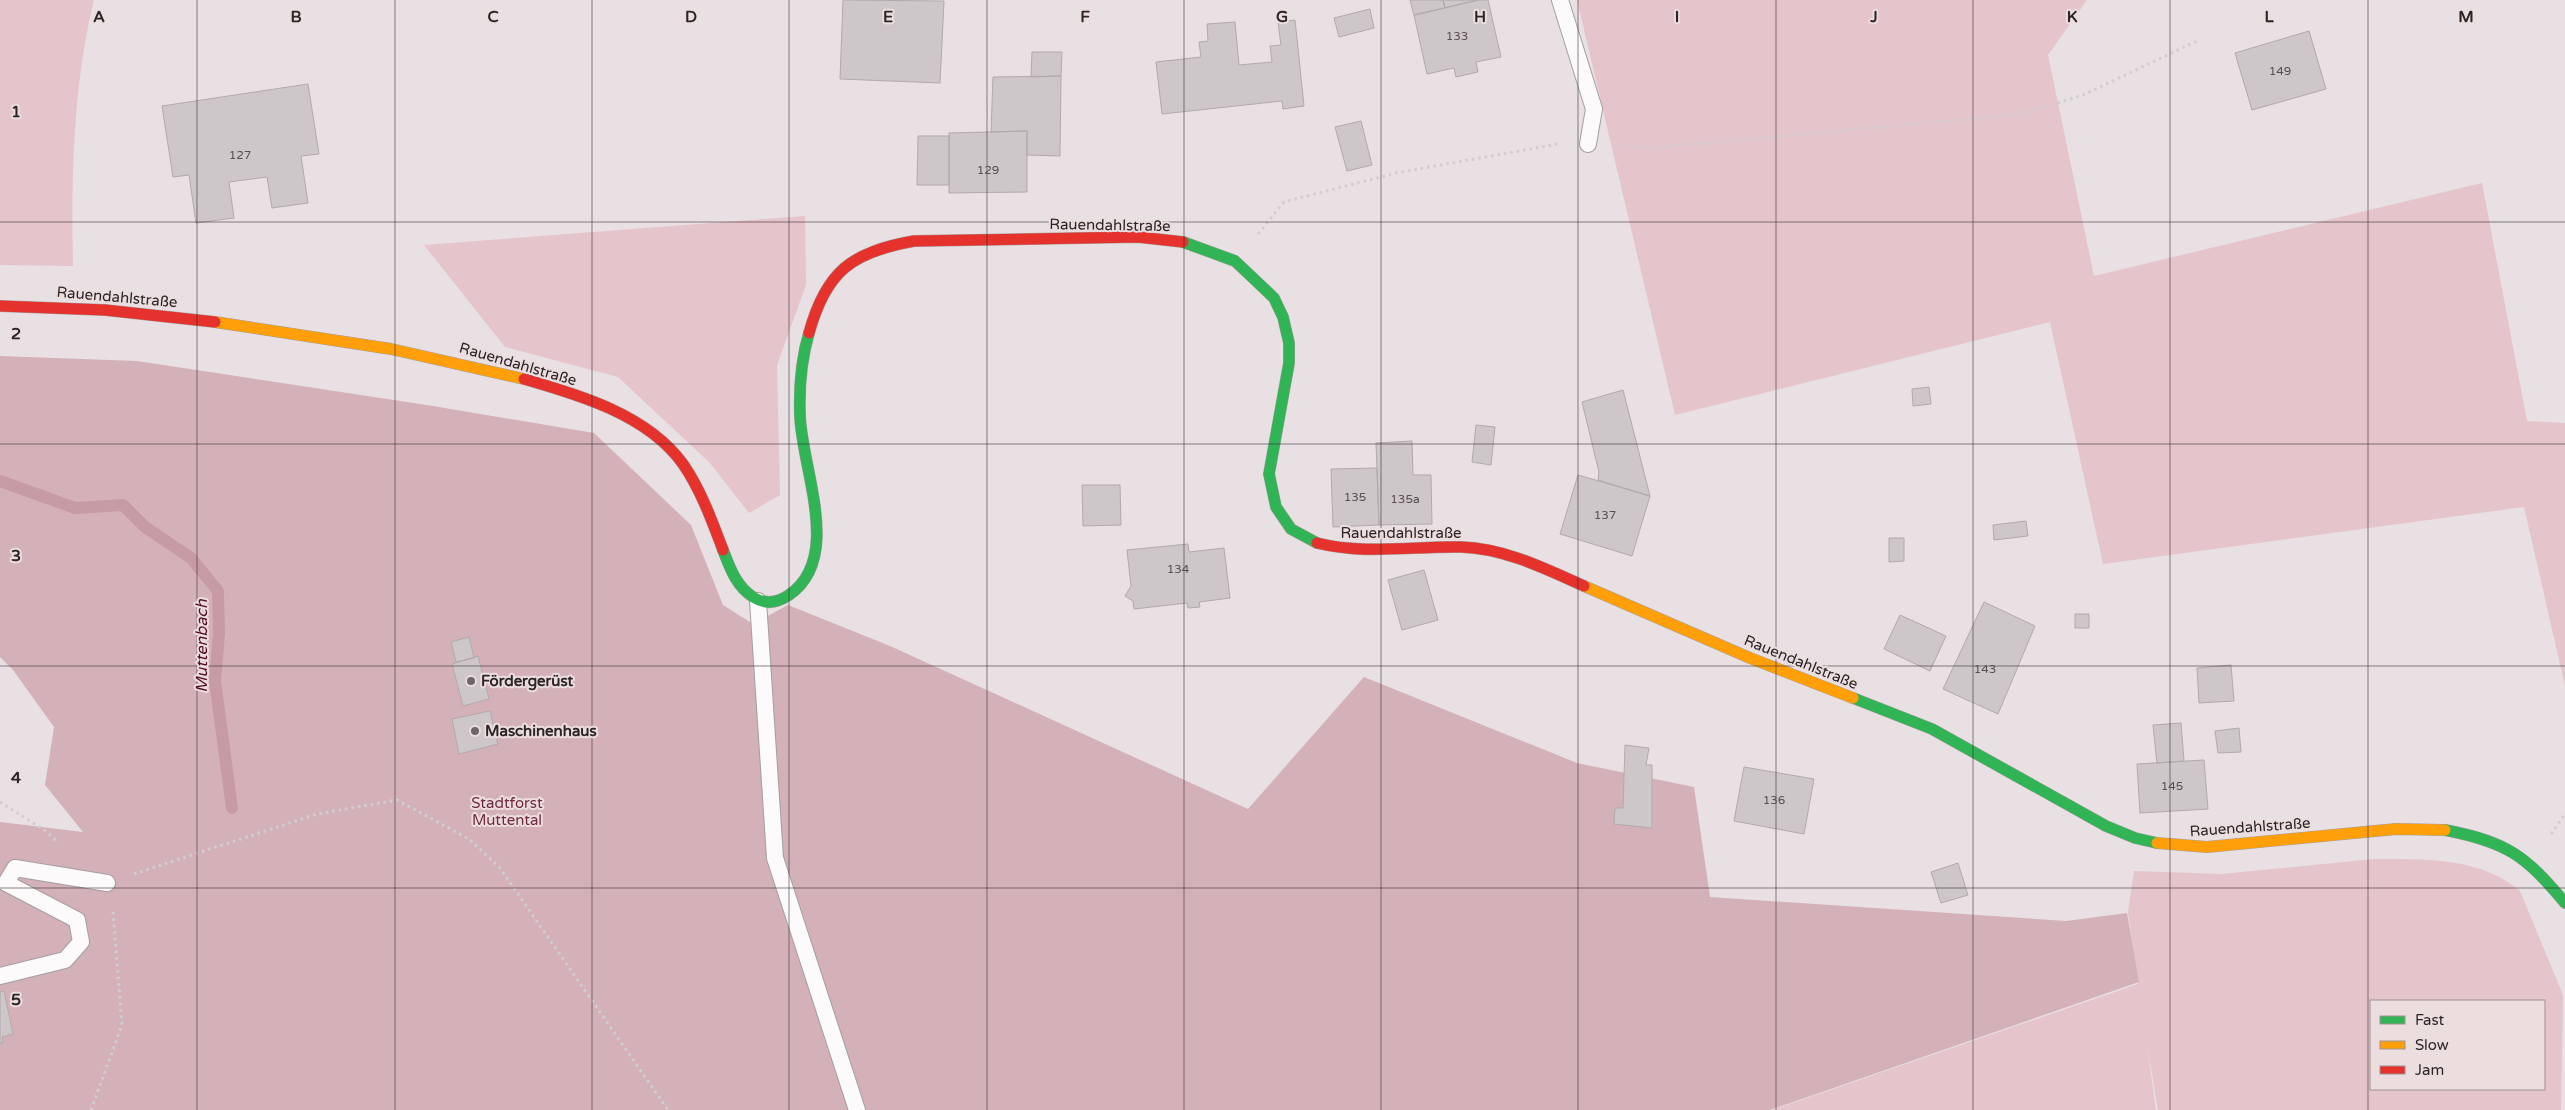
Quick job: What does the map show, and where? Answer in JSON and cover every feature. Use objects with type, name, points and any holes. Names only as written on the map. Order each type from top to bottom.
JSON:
[{"type":"street","name":"Rauendahlstraße","points":[[0,306],[48,306],[174,317],[368,343],[451,360],[560,389],[611,410],[652,434],[675,454],[695,484],[734,577],[746,592],[758,601],[773,602],[786,596],[802,583],[812,568],[817,551],[817,533],[801,436],[800,388],[809,333],[820,303],[830,285],[851,261],[889,245],[914,242],[1138,237],[1180,241],[1235,262],[1274,298],[1283,317],[1289,343],[1289,363],[1268,474],[1269,489],[1281,522],[1297,536],[1309,542],[1350,550],[1463,547],[1500,553],[1539,566],[1782,672],[1929,728],[1977,752],[2078,812],[2131,837],[2165,845],[2222,848],[2392,829],[2445,830],[2476,835],[2519,855],[2550,885],[2565,903]]},
{"type":"lane","points":[[1560,0],[1594,109],[1588,144]]},
{"type":"lane","points":[[758,601],[775,858],[857,1110]]},
{"type":"lane","points":[[0,976],[65,960],[81,942],[77,920],[6,883],[15,868],[107,884]]},
{"type":"path","points":[[1235,262],[1284,202],[1396,173],[1565,143],[1652,148],[2022,114],[2083,95],[2198,42]]},
{"type":"path","points":[[91,1110],[122,1025],[115,925],[107,884],[317,814],[397,800],[469,839],[500,868],[668,1110]]},
{"type":"shaded area","points":[[0,0],[94,0],[82,65],[75,132],[72,200],[73,266],[0,265]]},
{"type":"shaded area","points":[[1577,0],[2087,0],[2048,55],[2094,276],[2482,183],[2527,421],[2565,423],[2565,686],[2524,507],[2103,564],[2050,322],[1675,415]]},
{"type":"shaded area","points":[[805,216],[806,285],[777,365],[780,495],[749,513],[710,463],[618,377],[505,347],[424,245]]},
{"type":"shaded area","points":[[2374,859],[2412,859],[2451,862],[2470,866],[2505,880],[2520,891],[2563,995],[2561,1110],[2158,1110],[2147,1044],[2156,1110],[1772,1110],[2138,984],[2128,912],[2134,871],[2221,874]]},
{"type":"green space","name":"Stadtforst Muttental","points":[[0,356],[137,361],[433,406],[594,433],[691,525],[723,605],[753,624],[788,605],[890,646],[1248,809],[1364,677],[1577,763],[1694,787],[1710,897],[2066,921],[2127,913],[2139,982],[1770,1110],[0,1110],[0,822],[83,832],[45,785],[54,727],[13,670],[0,657]]},
{"type":"building","points":[[843,0],[944,1],[940,83],[840,79]]},
{"type":"building","points":[[1410,0],[1443,0],[1445,8],[1414,15]]},
{"type":"building","points":[[1443,0],[1478,0],[1445,8]]},
{"type":"building","points":[[1478,0],[1488,0],[1501,57],[1476,62],[1478,72],[1456,77],[1454,68],[1427,74],[1414,15]]},
{"type":"building","points":[[1370,9],[1374,28],[1339,37],[1334,18]]},
{"type":"building","points":[[1295,20],[1304,106],[1283,109],[1282,101],[1162,114],[1156,62],[1201,57],[1199,42],[1208,41],[1207,24],[1235,22],[1239,65],[1272,62],[1270,46],[1281,45],[1278,22]]},
{"type":"building","points":[[2309,31],[2326,89],[2252,110],[2235,53]]},
{"type":"building","points":[[1032,52],[1062,52],[1061,76],[1031,77]]},
{"type":"building","points":[[1061,76],[1060,156],[1027,155],[1027,131],[991,132],[993,77]]},
{"type":"building","points":[[308,84],[319,154],[301,156],[308,203],[272,208],[267,177],[229,182],[234,218],[196,223],[189,175],[173,177],[162,106]]},
{"type":"building","points":[[1361,121],[1372,165],[1347,171],[1335,127]]},
{"type":"building","points":[[1027,131],[1027,192],[949,193],[949,133]]},
{"type":"building","points":[[918,136],[949,136],[949,185],[917,185]]},
{"type":"building","points":[[1929,387],[1931,404],[1913,406],[1912,389]]},
{"type":"building","points":[[1623,390],[1650,496],[1598,480],[1599,472],[1582,402]]},
{"type":"building","points":[[1476,425],[1495,427],[1491,465],[1472,462]]},
{"type":"building","points":[[1412,441],[1413,475],[1431,475],[1432,524],[1379,525],[1376,443]]},
{"type":"building","points":[[1377,468],[1379,525],[1333,527],[1331,469]]},
{"type":"building","points":[[1578,475],[1650,496],[1632,556],[1560,534]]},
{"type":"building","points":[[1082,485],[1120,485],[1121,525],[1083,526]]},
{"type":"building","points":[[2026,521],[2028,536],[1994,540],[1993,525]]},
{"type":"building","points":[[1889,538],[1904,538],[1904,561],[1889,562]]},
{"type":"building","points":[[1188,544],[1189,552],[1224,548],[1230,598],[1199,602],[1200,607],[1188,608],[1187,603],[1134,609],[1133,601],[1125,596],[1131,586],[1127,550]]},
{"type":"building","points":[[1424,570],[1438,620],[1402,630],[1388,580]]},
{"type":"building","points":[[1984,602],[2035,626],[1998,714],[1943,689]]},
{"type":"building","points":[[2075,614],[2089,614],[2089,628],[2075,628]]},
{"type":"building","points":[[1900,615],[1946,636],[1930,671],[1884,649]]},
{"type":"building","points":[[469,637],[474,658],[456,662],[451,642]]},
{"type":"building","name":"Fördergerüst","points":[[478,656],[489,699],[463,706],[452,664]]},
{"type":"building","points":[[2231,665],[2234,701],[2199,703],[2197,668]]},
{"type":"building","name":"Maschinenhaus","points":[[490,711],[498,744],[459,754],[452,719]]},
{"type":"building","points":[[2181,723],[2184,761],[2157,763],[2153,725]]},
{"type":"building","points":[[2239,728],[2241,752],[2218,753],[2215,731]]},
{"type":"building","points":[[1625,745],[1649,748],[1646,765],[1652,765],[1652,828],[1614,824],[1615,808],[1623,808]]},
{"type":"building","points":[[2204,760],[2208,809],[2140,813],[2137,764]]},
{"type":"building","points":[[1744,767],[1814,779],[1804,834],[1734,821]]},
{"type":"building","points":[[1958,863],[1968,895],[1941,903],[1931,872]]},
{"type":"building","points":[[4,991],[13,1034],[2,1037],[3,1043],[0,1043],[0,992]]},
{"type":"waterway","name":"Muttenbach","points":[[0,481],[75,508],[123,505],[145,527],[191,558],[218,591],[219,633],[215,681],[232,808]]},
{"type":"traffic: fast","points":[[1183,242],[1235,261],[1274,298],[1283,317],[1289,343],[1289,363],[1269,474],[1276,507],[1291,529],[1317,543]]},
{"type":"traffic: fast","points":[[723,550],[734,576],[742,588],[757,600],[766,602],[780,600],[789,595],[805,579],[814,559],[817,536],[816,512],[802,438],[800,416],[802,364],[809,333]]},
{"type":"traffic: fast","points":[[1853,698],[1932,729],[2106,826],[2135,838],[2157,843]]},
{"type":"traffic: fast","points":[[2445,830],[2484,840],[2513,853],[2538,873],[2565,903]]},
{"type":"traffic: slow","points":[[215,322],[391,349],[524,379]]},
{"type":"traffic: slow","points":[[1584,586],[1750,658],[1853,698]]},
{"type":"traffic: slow","points":[[2157,843],[2207,847],[2396,829],[2445,830]]},
{"type":"traffic: jam","points":[[809,333],[824,294],[833,280],[858,259],[874,251],[892,246],[914,241],[1138,237],[1183,242]]},
{"type":"traffic: jam","points":[[0,306],[105,310],[215,322]]},
{"type":"traffic: jam","points":[[524,379],[590,400],[632,420],[651,432],[683,464],[706,506],[723,550]]},
{"type":"traffic: jam","points":[[1317,543],[1353,549],[1477,548],[1524,560],[1584,586]]},
{"type":"place","name":"Fördergerüst","points":[[471,681]]},
{"type":"place","name":"Maschinenhaus","points":[[475,731]]}]
